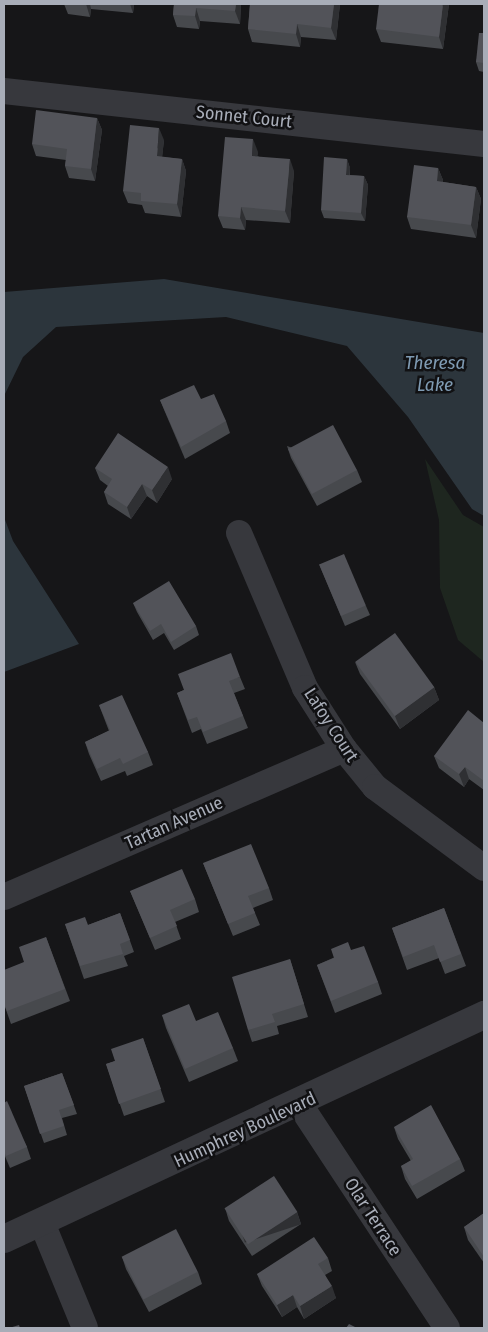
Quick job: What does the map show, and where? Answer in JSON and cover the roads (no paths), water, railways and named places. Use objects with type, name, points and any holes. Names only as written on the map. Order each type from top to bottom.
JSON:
[{"type":"street","name":"Sonnet Court","points":[[4,91],[484,144]]},
{"type":"street","name":"Lafoy Court","points":[[239,533],[305,688],[344,749],[375,787],[484,868]]},
{"type":"street","name":"Tartan Avenue","points":[[4,897],[344,749]]},
{"type":"street","name":"Humphrey Boulevard","points":[[4,1239],[300,1105],[484,1016]]},
{"type":"street","name":"Olar Terrace","points":[[300,1105],[447,1328]]},
{"type":"street","points":[[42,1223],[85,1328]]},
{"type":"water","name":"Theresa Lake","points":[[164,279],[484,333],[484,516],[472,509],[408,417],[347,346],[226,317],[56,327],[23,357],[4,396],[4,292]]},
{"type":"water","points":[[4,517],[13,541],[79,644],[4,672]]}]
